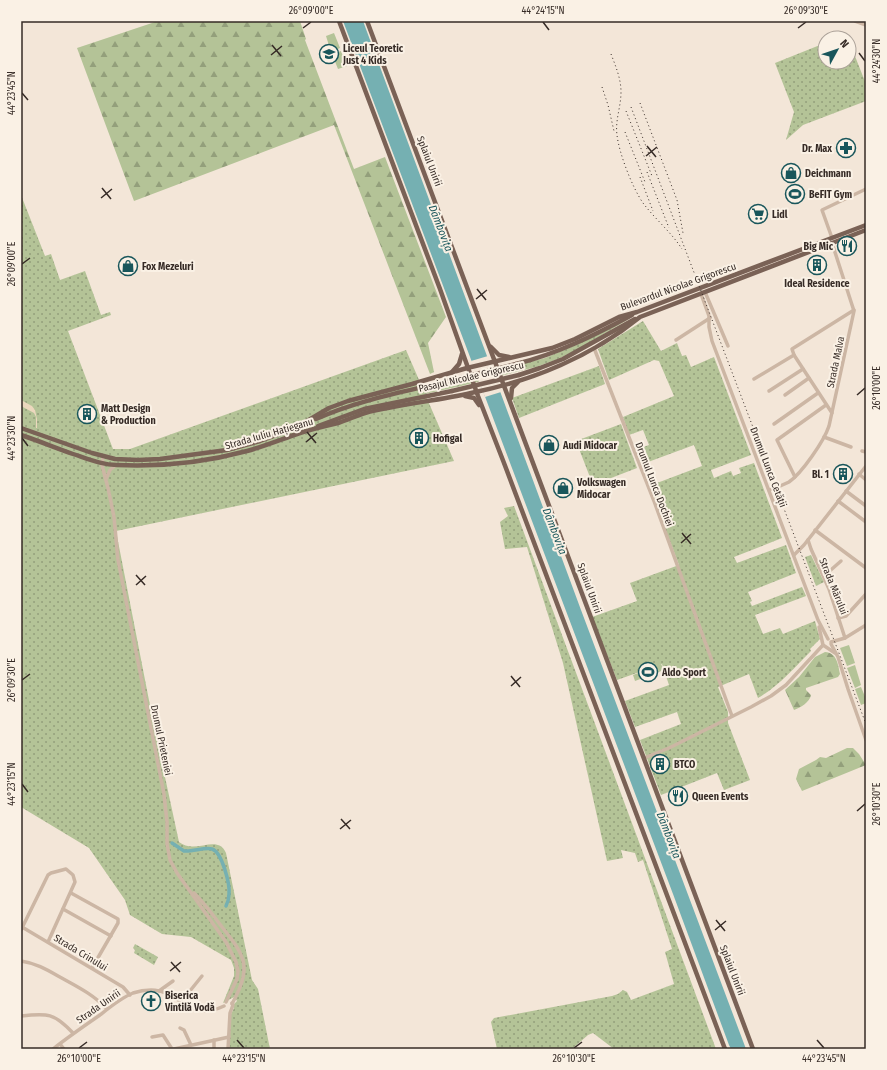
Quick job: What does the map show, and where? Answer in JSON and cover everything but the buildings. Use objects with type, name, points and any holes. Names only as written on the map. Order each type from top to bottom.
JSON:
[{"type":"main road","points":[[339,21],[440,289],[476,392],[725,1049]]},
{"type":"main road","name":"Splaiul Unirii","points":[[367,21],[511,401],[753,1049]]},
{"type":"main road","name":"Bulevardul Nicolae Grigorescu","points":[[476,392],[504,385],[554,368],[594,348],[626,328],[640,317],[832,241],[866,225]]},
{"type":"main road","name":"Bulevardul Nicolae Grigorescu","points":[[468,368],[558,346],[619,317],[637,312],[866,230]]},
{"type":"main road","name":"Pasajul Nicolae Grigorescu","points":[[297,427],[351,405],[550,355],[637,312]]},
{"type":"main road","name":"Pasajul Nicolae Grigorescu","points":[[300,433],[364,409],[452,391],[544,367],[562,359],[640,317]]},
{"type":"main road","points":[[489,345],[501,356],[514,357]]},
{"type":"main road","points":[[451,373],[459,364],[462,352]]},
{"type":"main road","name":"Strada Iuliu Hațieganu","points":[[21,428],[103,457],[138,460],[198,455],[246,445],[297,427],[338,404],[468,368]]},
{"type":"main road","points":[[511,401],[512,388],[519,380]]},
{"type":"main road","name":"Strada Iuliu Hațieganu","points":[[21,435],[101,463],[116,465],[155,465],[223,456],[262,447],[300,433],[372,412],[476,392]]},
{"type":"main road","points":[[460,396],[474,398],[485,415]]},
{"type":"street","points":[[855,21],[866,25]]},
{"type":"street","points":[[832,413],[792,350],[794,347],[854,310],[822,210],[866,189]]},
{"type":"street","points":[[703,293],[728,346]]},
{"type":"street","name":"Drumul Lunca Cetății","points":[[703,293],[708,312],[712,341],[827,644],[838,657],[866,740]]},
{"type":"street","name":"Strada Malva","points":[[769,490],[787,483],[795,477],[824,437],[829,426],[854,310]]},
{"type":"street","points":[[676,340],[709,319],[714,314]]},
{"type":"street","name":"Drumul Lunca Dochiei","points":[[594,348],[660,518],[732,716]]},
{"type":"street","points":[[754,379],[794,355]]},
{"type":"street","points":[[769,392],[803,369]]},
{"type":"street","points":[[785,395],[809,378]]},
{"type":"street","points":[[774,424],[818,393]]},
{"type":"street","points":[[795,477],[778,440],[826,405]]},
{"type":"street","points":[[824,437],[851,447]]},
{"type":"street","points":[[101,463],[103,457]]},
{"type":"street","name":"Drumul Prieteniei","points":[[101,463],[114,517],[119,567],[163,784],[167,815],[168,852],[174,866],[186,886],[226,942],[236,962],[238,971],[237,979],[225,1005]]},
{"type":"street","points":[[106,480],[110,470],[116,465]]},
{"type":"street","points":[[794,555],[866,466]]},
{"type":"street","points":[[859,474],[866,480]]},
{"type":"street","points":[[846,490],[866,506]]},
{"type":"street","points":[[838,501],[866,522]]},
{"type":"street","points":[[815,530],[866,568]]},
{"type":"street","name":"Strada Mărului","points":[[808,539],[811,549],[824,576],[845,638]]},
{"type":"street","points":[[824,576],[841,561]]},
{"type":"street","points":[[838,618],[846,616],[866,594]]},
{"type":"street","points":[[644,758],[663,751],[758,703],[780,689],[827,644],[845,638],[866,625]]},
{"type":"street","points":[[22,928],[49,874],[66,869],[74,878],[75,882],[48,942]]},
{"type":"street","points":[[186,886],[202,902],[241,952],[244,972],[242,983],[232,1006],[230,1015],[228,1049]]},
{"type":"street","points":[[71,893],[117,918],[119,921],[92,968]]},
{"type":"street","points":[[63,909],[111,936]]},
{"type":"street","name":"Strada Crinului","points":[[22,928],[92,968],[123,987],[130,994]]},
{"type":"street","points":[[21,961],[36,964],[81,988],[96,998],[107,1009]]},
{"type":"street","points":[[181,1002],[202,976]]},
{"type":"street","points":[[159,991],[173,981]]},
{"type":"street","name":"Strada Unirii","points":[[53,1049],[73,1033],[130,994],[146,990],[159,991],[193,1009],[202,1011],[212,1011],[225,1005],[232,1006]]},
{"type":"street","points":[[230,1015],[225,1005],[230,1001],[232,1006]]},
{"type":"street","points":[[21,1016],[43,1014],[53,1016],[61,1021],[73,1033]]},
{"type":"street","points":[[180,1028],[184,1030],[192,1045]]},
{"type":"street","points":[[152,1037],[163,1035],[173,1049],[229,1037]]},
{"type":"street","points":[[214,1040],[214,1049]]},
{"type":"street","points":[[60,1044],[64,1049]]},
{"type":"green space","points":[[158,21],[300,21],[306,39],[305,40],[354,169],[385,157],[446,317],[428,343],[434,372],[430,374],[334,125],[134,201],[77,48]]},
{"type":"green space","points":[[334,33],[340,48],[331,52],[326,36]]},
{"type":"green space","points":[[817,46],[817,70],[857,70],[857,61],[866,84],[866,101],[803,125],[786,140],[794,112],[775,63]]},
{"type":"green space","points":[[341,51],[347,66],[338,69],[332,54]]},
{"type":"green space","points":[[21,195],[45,256],[51,254],[60,280],[85,271],[101,315],[110,312],[111,315],[68,331],[113,449],[130,449],[406,350],[423,389],[545,358],[576,345],[631,318],[558,359],[536,367],[425,394],[454,461],[116,531],[154,726],[179,842],[192,846],[212,844],[218,845],[222,847],[226,853],[252,980],[258,989],[270,1049],[229,1049],[231,1014],[234,1004],[237,1001],[234,997],[223,1003],[234,976],[234,968],[231,960],[191,937],[162,934],[130,915],[125,900],[89,848],[21,807]]},
{"type":"green space","points":[[643,321],[661,351],[677,343],[682,356],[686,355],[691,367],[714,357],[751,455],[711,470],[714,478],[731,471],[733,476],[741,473],[739,468],[754,463],[782,538],[734,557],[737,563],[786,545],[796,573],[748,592],[752,601],[750,602],[752,606],[802,587],[806,596],[755,615],[763,634],[780,628],[783,634],[815,621],[820,639],[810,649],[811,651],[786,676],[773,688],[758,698],[749,674],[718,687],[728,712],[728,723],[750,780],[724,790],[717,773],[661,795],[640,740],[681,724],[677,712],[635,727],[625,701],[669,685],[662,664],[617,680],[592,617],[637,601],[630,583],[679,565],[649,486],[702,466],[694,445],[640,465],[635,450],[649,445],[643,430],[629,435],[623,417],[674,396],[659,361],[654,360],[609,380],[598,349]]},
{"type":"green space","points":[[599,366],[605,384],[519,418],[512,398]]},
{"type":"green space","points":[[621,424],[637,468],[593,485],[576,441]]},
{"type":"green space","points":[[514,506],[716,1049],[614,1049],[593,1033],[588,1035],[572,1049],[497,1049],[491,1022],[494,1018],[612,996],[623,990],[627,992],[631,1000],[674,984],[665,952],[672,949],[643,860],[638,862],[635,853],[621,850],[623,858],[607,861],[563,663],[527,547],[505,549],[500,522],[508,516],[504,508]]},
{"type":"green space","points":[[811,555],[824,582],[816,586],[805,557]]},
{"type":"green space","points":[[849,645],[855,663],[847,666],[840,648]]},
{"type":"green space","points":[[825,652],[832,654],[838,663],[840,674],[838,677],[806,688],[811,695],[809,700],[794,710],[785,690],[799,677],[815,657]]},
{"type":"green space","name":"Aldo Sport","points":[[661,664],[664,670],[635,681],[633,675]]},
{"type":"green space","points":[[855,665],[861,685],[855,688],[847,668]]},
{"type":"green space","points":[[861,687],[866,703],[861,705],[855,689]]},
{"type":"green space","points":[[847,748],[853,748],[866,765],[802,791],[796,779],[799,769],[820,757],[826,758]]},
{"type":"green space","points":[[135,944],[158,957],[154,965],[134,953],[135,950],[133,948]]},
{"type":"shaded area","points":[[21,400],[32,406],[35,410],[37,428],[34,413],[21,406]]},
{"type":"water","points":[[343,21],[363,21],[581,610],[746,1049],[731,1049],[729,1045]]},
{"type":"pier","points":[[488,356],[501,392],[485,397],[471,361]]},
{"type":"waterway","points":[[172,843],[184,851],[202,849],[212,849],[216,851],[225,869],[228,883],[229,897],[226,906]]},
{"type":"railway","points":[[611,54],[618,73],[621,92],[617,124],[617,135],[620,151],[627,170],[643,203],[682,249]]},
{"type":"railway","points":[[602,87],[614,131]]},
{"type":"railway","points":[[640,103],[677,200],[683,233]]},
{"type":"railway","points":[[631,107],[866,724]]},
{"type":"railway","points":[[626,111],[652,176]]},
{"type":"railway","points":[[625,132],[645,182]]},
{"type":"railway","points":[[647,172],[669,228]]},
{"type":"railway","points":[[640,177],[653,211]]},
{"type":"place","name":"Liceul Teoretic Just 4 Kids","points":[[329,54]]},
{"type":"place","name":"Dr. Max","points":[[846,148]]},
{"type":"place","name":"Deichmann","points":[[791,173]]},
{"type":"place","name":"BeFIT Gym","points":[[795,194]]},
{"type":"place","name":"Lidl","points":[[758,214]]},
{"type":"place","name":"Big Mic","points":[[847,246]]},
{"type":"place","name":"Ideal Residence","points":[[817,265]]},
{"type":"place","name":"Fox Mezeluri","points":[[128,266]]},
{"type":"place","name":"Matt Design & Production","points":[[87,414]]},
{"type":"place","name":"Hofigal","points":[[419,438]]},
{"type":"place","name":"Audi Midocar","points":[[549,445]]},
{"type":"place","name":"Bl. 1","points":[[843,474]]},
{"type":"place","name":"Volkswagen Midocar","points":[[563,488]]},
{"type":"place","name":"Aldo Sport","points":[[648,672]]},
{"type":"place","name":"BTCO","points":[[660,764]]},
{"type":"place","name":"Queen Events","points":[[678,796]]},
{"type":"place","name":"Biserica Vintilă Vodă","points":[[151,1001]]},
{"type":"water label","name":"Dâmbovița","points":[[441,228]]},
{"type":"water label","name":"Dâmbovița","points":[[555,531]]},
{"type":"water label","name":"Dâmbovița","points":[[669,835]]}]
